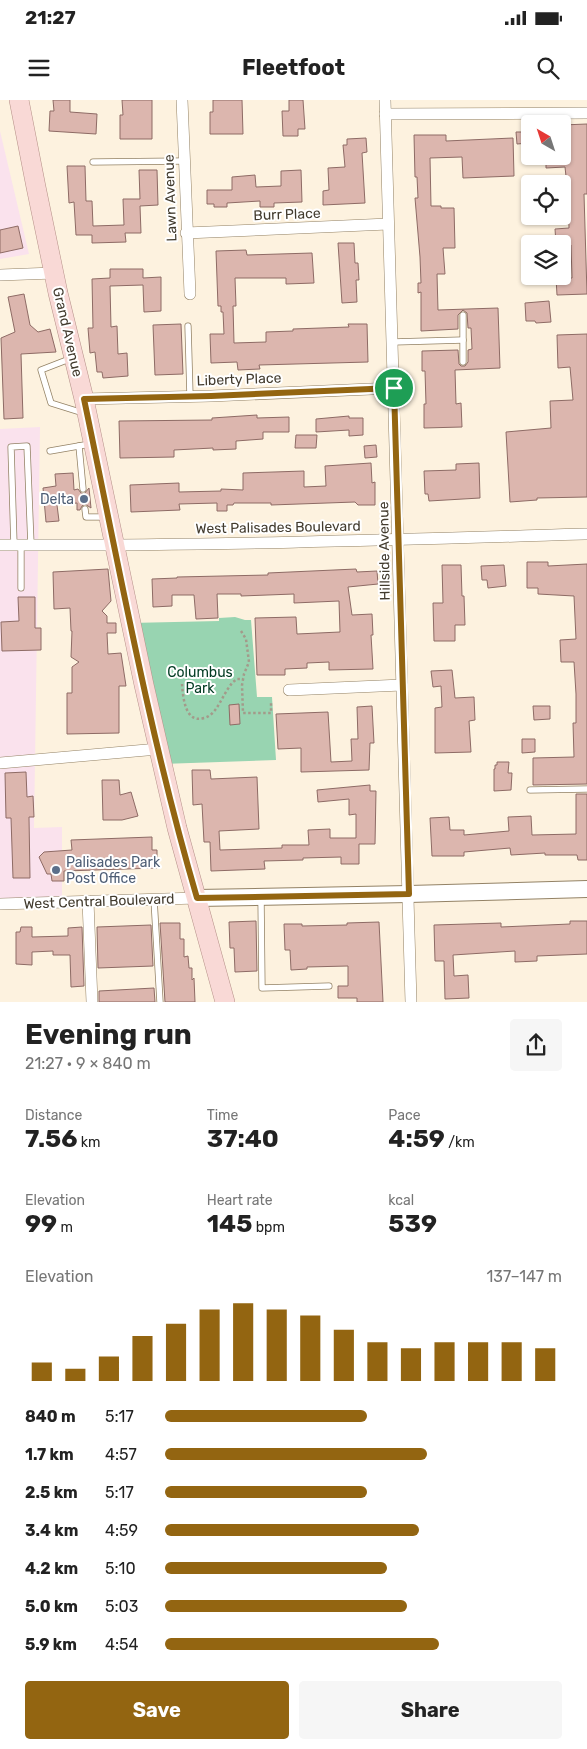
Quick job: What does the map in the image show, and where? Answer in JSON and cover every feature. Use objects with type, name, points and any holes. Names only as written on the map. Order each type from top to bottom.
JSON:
[{"type":"main road","name":"Grand Avenue","points":[[19,100],[54,274],[86,407],[86,445],[108,517],[177,828],[225,1002]]},
{"type":"main road","name":"West Central Boulevard","points":[[197,898],[587,888]]},
{"type":"street","name":"Lawn Avenue","points":[[182,100],[190,294]]},
{"type":"street","name":"Hillside Avenue","points":[[384,100],[412,1002]]},
{"type":"street","points":[[385,114],[587,113]]},
{"type":"street","name":"Burr Place","points":[[186,233],[388,224]]},
{"type":"street","points":[[0,274],[54,274]]},
{"type":"street","name":"Liberty Place","points":[[86,407],[190,396],[394,388]]},
{"type":"street","name":"West Palisades Boulevard","points":[[0,545],[114,546],[587,534]]},
{"type":"street","points":[[289,690],[402,685]]},
{"type":"street","points":[[0,763],[158,749]]},
{"type":"street","name":"West Central Boulevard","points":[[0,904],[197,898]]},
{"type":"street","points":[[88,901],[92,1002]]},
{"type":"lane","points":[[93,162],[184,161]]},
{"type":"lane","points":[[463,314],[463,362]]},
{"type":"lane","points":[[188,326],[190,396]]},
{"type":"lane","points":[[392,342],[463,340]]},
{"type":"lane","points":[[74,357],[41,370],[51,403],[86,407]]},
{"type":"lane","points":[[50,451],[86,445],[83,489]]},
{"type":"lane","points":[[21,588],[27,446],[11,447],[22,545]]},
{"type":"lane","points":[[84,509],[86,517],[108,517]]},
{"type":"lane","points":[[530,790],[587,789]]},
{"type":"lane","points":[[261,897],[262,988],[329,986]]},
{"type":"lane","points":[[154,899],[160,1002]]},
{"type":"path","points":[[241,631],[246,639],[249,662],[243,679],[243,713],[271,713],[271,701]]},
{"type":"path","points":[[182,684],[184,700],[189,713],[193,718],[200,719],[209,717],[216,710],[233,682],[237,679],[243,679]]},
{"type":"shaded area","points":[[0,131],[29,254],[0,259]]},
{"type":"shaded area","points":[[40,427],[34,828],[62,827],[62,902],[0,903],[0,429]]},
{"type":"green space","name":"Columbus Park","points":[[235,617],[251,620],[257,697],[272,697],[276,760],[162,764],[130,623],[219,621],[219,618]]},
{"type":"building","points":[[53,100],[70,100],[70,112],[97,114],[96,134],[49,131],[50,111],[54,111]]},
{"type":"building","points":[[122,100],[152,100],[152,139],[120,139],[120,115],[123,115]]},
{"type":"building","points":[[213,100],[242,100],[243,134],[210,134],[210,112],[213,112]]},
{"type":"building","points":[[289,100],[303,100],[305,129],[298,129],[298,136],[283,136],[282,111],[289,111]]},
{"type":"building","points":[[587,124],[587,194],[584,194],[587,294],[557,295],[556,285],[571,285],[572,278],[571,235],[555,235],[555,229],[569,228],[569,225],[571,225],[571,175],[566,175],[565,167],[546,168],[546,165],[571,165],[571,125]]},
{"type":"building","points":[[516,132],[521,132],[521,144],[517,144]]},
{"type":"building","points":[[414,135],[446,135],[446,141],[513,138],[514,176],[463,178],[462,157],[430,158],[431,206],[454,208],[455,248],[443,248],[445,274],[437,274],[438,310],[498,308],[500,368],[455,370],[456,404],[461,403],[462,427],[424,428],[424,404],[426,404],[425,371],[422,371],[422,351],[458,350],[459,364],[465,366],[468,362],[468,350],[472,349],[471,328],[468,328],[467,313],[463,310],[458,315],[458,329],[421,331],[421,292],[418,293],[418,283],[421,283],[420,257],[415,198],[418,198],[417,177],[415,177]]},
{"type":"building","points":[[366,138],[367,152],[362,153],[365,203],[323,205],[323,191],[329,190],[328,168],[345,167],[343,145],[347,145],[347,139]]},
{"type":"building","points":[[67,166],[85,166],[86,201],[92,201],[93,226],[124,225],[123,199],[140,199],[139,170],[157,170],[158,205],[140,206],[141,233],[125,233],[126,242],[92,243],[92,235],[76,235],[74,202],[69,203]]},
{"type":"building","points":[[301,170],[302,202],[274,203],[274,207],[260,207],[260,201],[227,203],[227,207],[214,207],[214,204],[207,204],[207,190],[232,190],[232,177],[255,175],[256,187],[281,186],[281,171]]},
{"type":"building","points":[[18,226],[23,248],[0,253],[0,230]]},
{"type":"building","points":[[338,243],[354,243],[355,263],[358,263],[359,280],[356,280],[357,302],[342,303]]},
{"type":"building","points":[[246,250],[247,255],[312,253],[314,283],[286,284],[286,278],[235,278],[236,306],[233,306],[234,343],[266,342],[266,332],[349,327],[348,324],[367,324],[368,362],[259,365],[260,369],[238,370],[237,362],[211,363],[210,334],[224,334],[223,312],[221,312],[221,306],[218,306],[216,251]]},
{"type":"building","points":[[110,269],[143,269],[143,278],[161,277],[161,311],[144,312],[143,285],[110,286],[111,327],[117,326],[118,354],[127,353],[128,376],[103,378],[102,372],[97,372],[95,352],[90,353],[88,328],[93,328],[92,279],[110,278]]},
{"type":"building","points":[[24,294],[30,325],[38,332],[50,329],[56,352],[21,354],[23,418],[4,419],[1,338],[15,332],[8,297]]},
{"type":"building","points":[[549,301],[551,322],[536,323],[535,321],[526,321],[525,303]]},
{"type":"building","points":[[181,324],[183,374],[155,375],[153,325]]},
{"type":"building","points":[[587,334],[587,497],[537,498],[537,500],[510,502],[506,432],[551,428],[550,401],[573,400],[570,367],[558,368],[557,335]]},
{"type":"building","points":[[257,415],[257,418],[289,417],[289,432],[263,432],[263,439],[236,441],[236,449],[174,450],[174,457],[120,458],[119,421],[212,420],[212,418]]},
{"type":"building","points":[[349,416],[349,418],[363,418],[363,435],[349,436],[349,430],[316,432],[316,419]]},
{"type":"building","points":[[296,435],[317,435],[316,448],[295,448]]},
{"type":"building","points":[[376,445],[377,457],[365,458],[364,446]]},
{"type":"building","points":[[371,463],[372,483],[375,482],[375,505],[358,505],[355,502],[271,505],[271,503],[234,503],[233,505],[227,505],[227,511],[217,511],[217,503],[179,504],[180,510],[131,512],[130,485],[179,483],[179,492],[221,491],[221,489],[243,490],[243,473],[304,471],[304,487],[326,486],[325,466]]},
{"type":"building","points":[[479,463],[480,498],[429,501],[428,494],[425,494],[424,471],[456,470],[456,464]]},
{"type":"building","points":[[73,473],[74,490],[78,489],[84,494],[89,488],[91,508],[85,504],[80,510],[77,510],[77,503],[57,505],[59,521],[46,522],[43,488],[56,486],[55,474]]},
{"type":"building","points":[[527,562],[548,562],[548,566],[587,564],[587,784],[533,785],[533,758],[574,757],[573,723],[576,723],[576,694],[574,662],[561,662],[560,640],[576,639],[574,596],[538,594],[538,588],[527,588]]},
{"type":"building","points":[[442,565],[461,565],[465,625],[455,625],[455,641],[434,641],[433,603],[443,603]]},
{"type":"building","points":[[504,565],[506,586],[488,588],[487,580],[482,580],[481,566]]},
{"type":"building","points":[[108,569],[111,601],[102,611],[107,616],[107,623],[116,623],[116,633],[107,633],[108,654],[121,653],[126,686],[119,686],[119,733],[67,734],[67,693],[72,693],[72,667],[79,662],[71,657],[72,631],[70,608],[54,609],[53,572]]},
{"type":"building","points":[[356,569],[357,572],[377,571],[378,584],[348,587],[352,615],[372,614],[373,669],[329,670],[329,662],[307,663],[307,668],[285,669],[285,675],[257,675],[255,618],[296,617],[297,634],[340,632],[339,601],[294,603],[294,594],[241,596],[241,594],[217,594],[218,618],[196,619],[194,595],[172,595],[172,606],[153,607],[152,579],[268,575],[268,573]]},
{"type":"building","points":[[18,597],[35,597],[35,628],[41,628],[41,650],[2,651],[1,622],[19,621]]},
{"type":"building","points":[[452,670],[455,698],[474,697],[475,720],[469,721],[471,752],[435,753],[435,708],[442,707],[441,686],[433,687],[431,671]]},
{"type":"building","points":[[239,704],[240,724],[230,725],[229,705]]},
{"type":"building","points":[[372,706],[374,743],[370,743],[369,770],[301,772],[301,748],[278,749],[276,714],[328,712],[331,762],[352,761],[351,739],[358,739],[357,707]]},
{"type":"building","points":[[533,706],[550,706],[550,719],[534,720]]},
{"type":"building","points":[[522,739],[535,739],[535,752],[522,753]]},
{"type":"building","points":[[497,762],[509,762],[508,773],[512,773],[511,790],[494,791],[494,769]]},
{"type":"building","points":[[192,770],[210,770],[211,779],[257,777],[259,829],[219,831],[220,850],[282,848],[282,845],[309,845],[308,830],[330,829],[330,838],[356,838],[356,814],[349,815],[349,799],[318,802],[317,790],[370,785],[370,791],[376,791],[375,844],[359,844],[359,864],[341,864],[341,857],[303,858],[303,860],[264,861],[265,869],[211,871],[210,842],[204,842],[202,804],[193,805]]},
{"type":"building","points":[[26,772],[27,797],[33,796],[34,817],[29,817],[30,878],[13,878],[11,818],[6,818],[5,773]]},
{"type":"building","points":[[102,780],[119,780],[120,795],[131,792],[138,816],[122,820],[103,820]]},
{"type":"building","points":[[576,794],[587,794],[587,860],[578,860],[577,855],[545,855],[545,853],[511,855],[510,848],[464,852],[464,856],[432,856],[430,818],[449,817],[450,830],[464,830],[464,835],[509,831],[508,817],[531,816],[532,835],[576,834]]},
{"type":"building","points":[[152,837],[152,850],[157,850],[157,868],[64,871],[64,881],[52,881],[51,874],[47,874],[39,857],[44,852],[72,850],[71,840]]},
{"type":"building","points":[[256,921],[257,971],[235,972],[234,948],[230,948],[229,922]]},
{"type":"building","points":[[570,921],[587,921],[587,954],[537,956],[537,961],[515,962],[515,951],[453,955],[454,976],[468,975],[469,998],[445,999],[444,961],[435,961],[434,925],[501,923],[501,927],[570,924]]},
{"type":"building","points":[[379,922],[383,1002],[357,1002],[357,998],[338,998],[338,986],[348,986],[348,966],[307,967],[307,969],[291,970],[290,950],[285,950],[284,924],[302,924],[302,926]]},
{"type":"building","points":[[160,923],[180,923],[180,939],[184,939],[184,957],[188,956],[189,968],[192,968],[192,980],[194,978],[195,1002],[165,1002]]},
{"type":"building","points":[[151,925],[153,966],[98,968],[97,927]]},
{"type":"building","points":[[21,927],[32,927],[32,937],[68,936],[68,928],[82,927],[84,986],[71,987],[70,955],[53,955],[53,951],[32,952],[32,965],[16,964],[16,932],[20,932]]},
{"type":"building","points":[[154,988],[155,1002],[99,1002],[99,991]]},
{"type":"place","name":"Delta","points":[[84,499]]},
{"type":"place","name":"Palisades Park Post Office","points":[[56,870]]},
{"type":"route","points":[[394,388],[409,894],[197,898],[177,828],[144,685],[84,399],[211,396],[394,388]]}]
